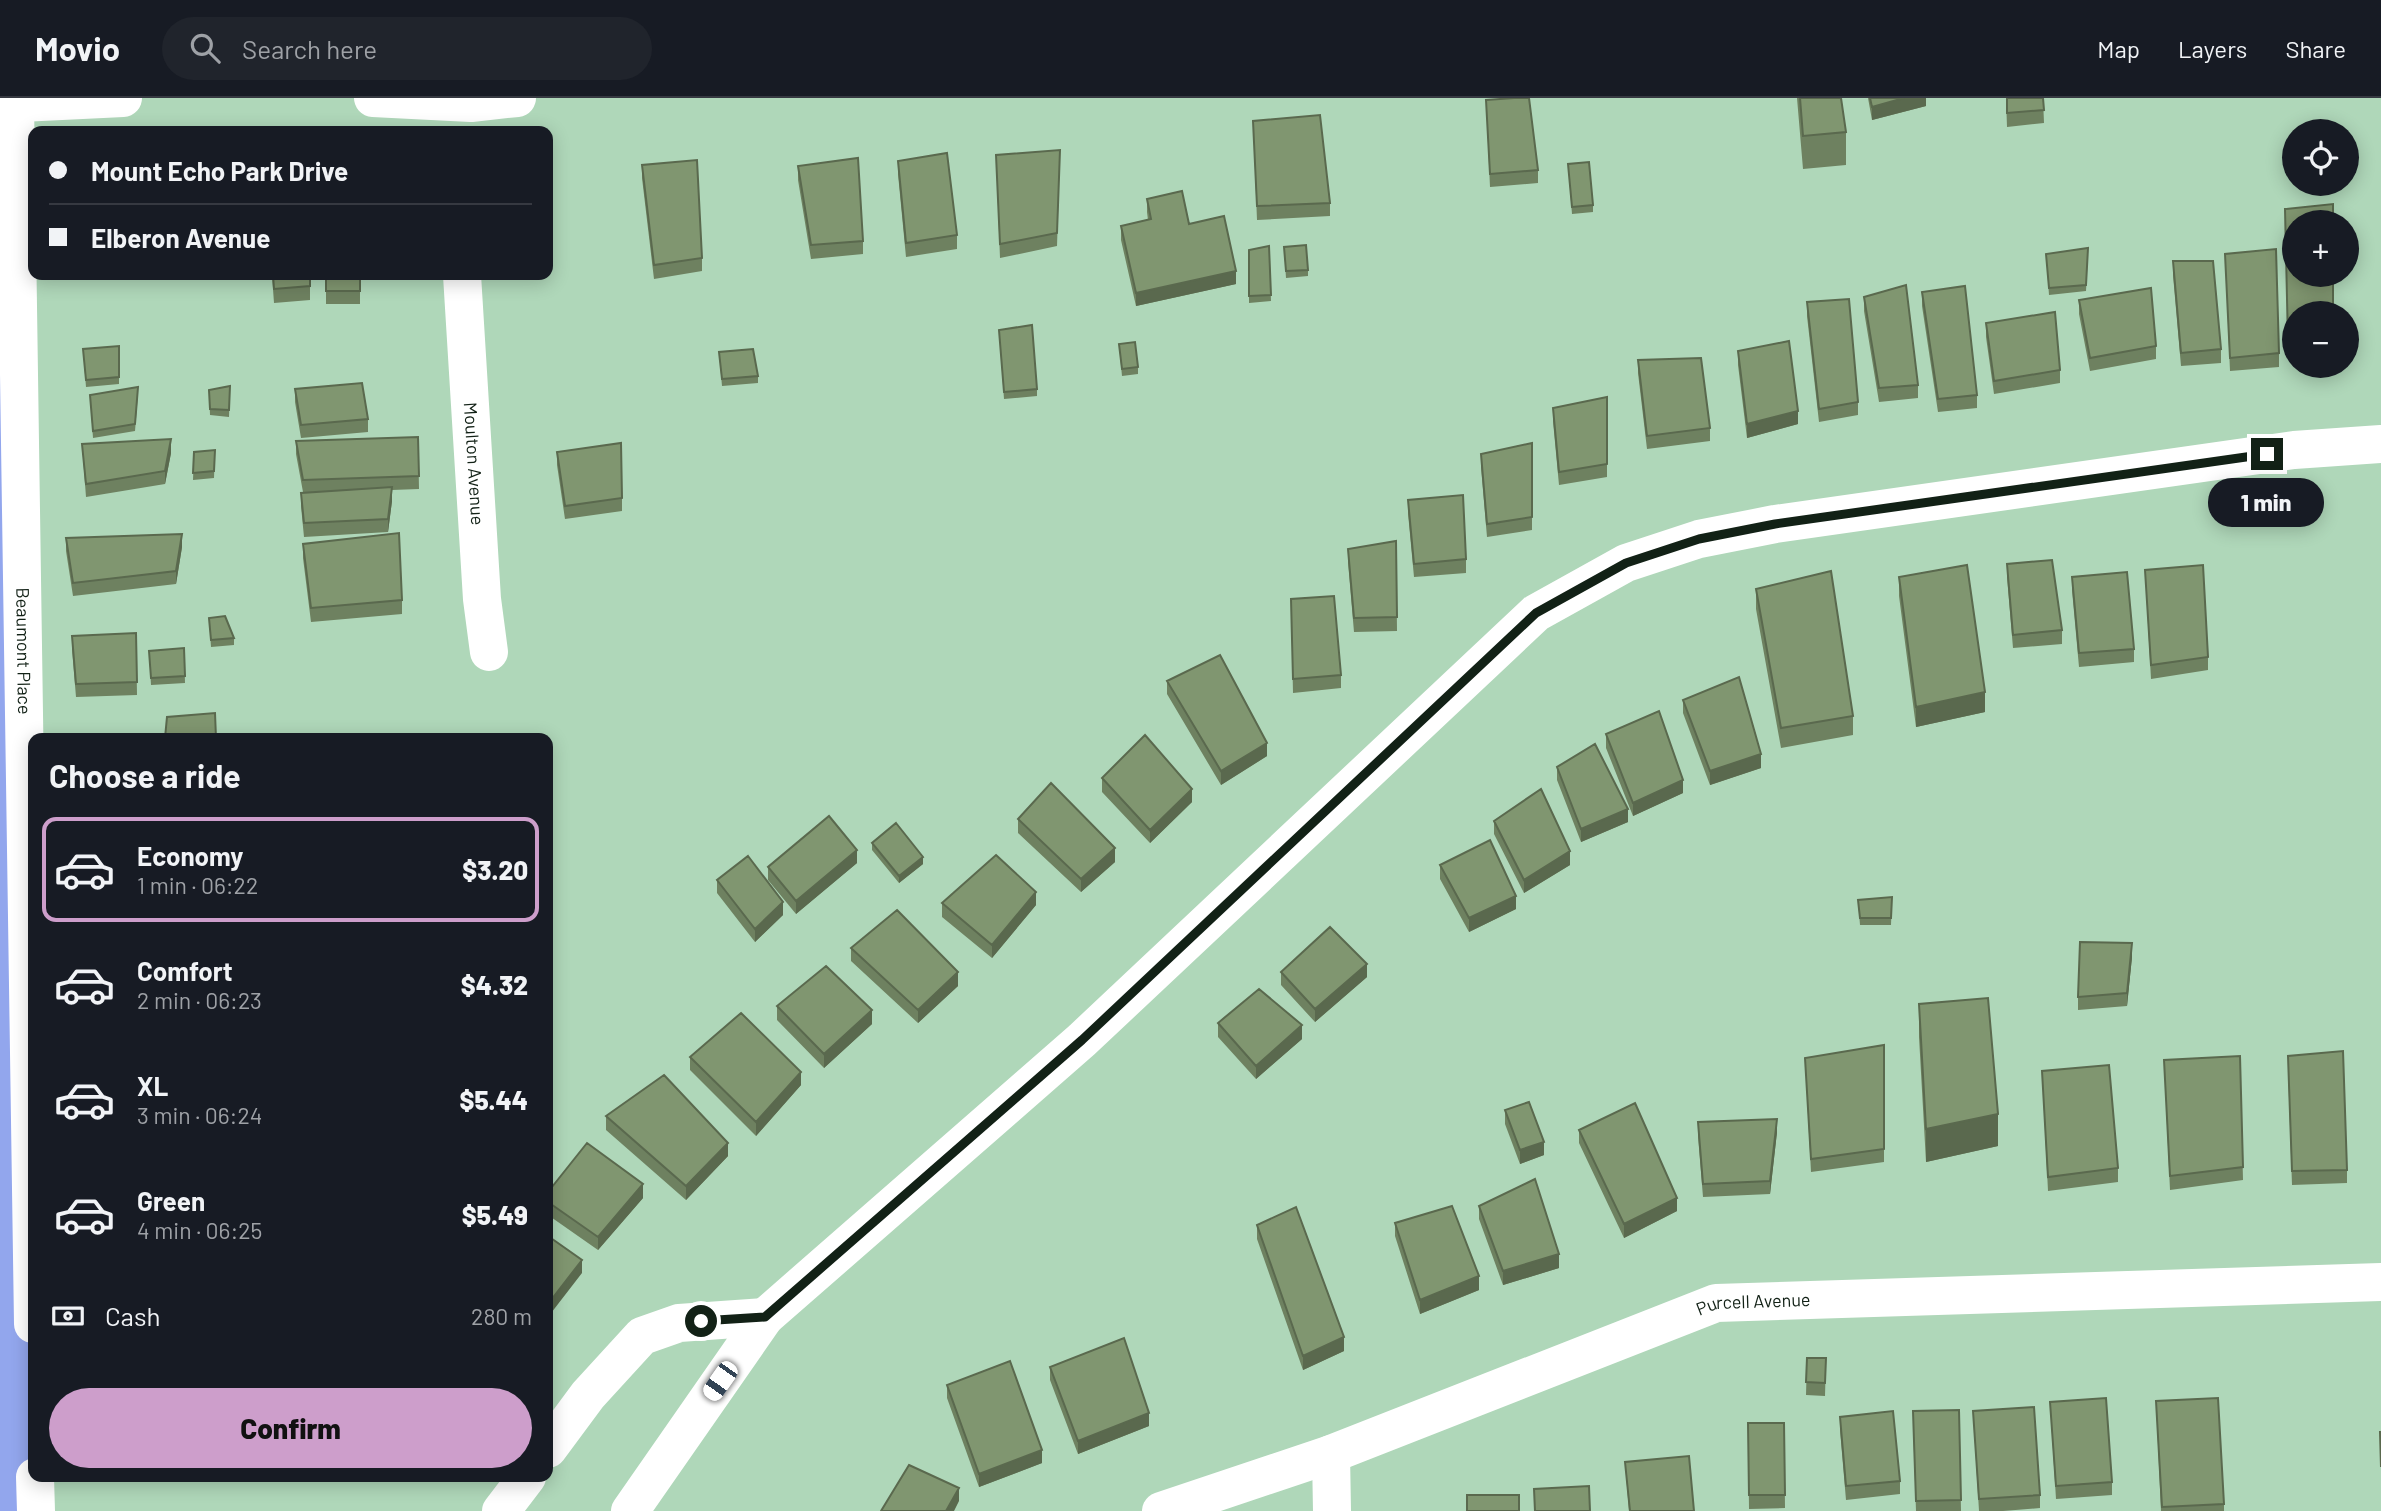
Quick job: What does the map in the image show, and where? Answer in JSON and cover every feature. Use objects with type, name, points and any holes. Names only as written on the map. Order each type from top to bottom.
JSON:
[{"type":"street","points":[[8,104],[123,98]]},
{"type":"street","points":[[373,98],[469,117],[517,98]]},
{"type":"street","name":"Beaumont Place","points":[[8,104],[28,1080]]},
{"type":"street","name":"Moulton Avenue","points":[[462,280],[482,599],[489,652]]},
{"type":"street","points":[[630,1511],[765,1317],[1082,1040],[1536,613],[1615,569],[1699,539],[1775,524],[2294,450],[2381,444]]},
{"type":"street","name":"Purcell Avenue","points":[[1161,1511],[1331,1454],[1716,1303],[2381,1282]]},
{"type":"street","points":[[553,1442],[588,1395],[642,1336],[680,1323],[765,1317]]},
{"type":"street","points":[[1331,1454],[1332,1511]]},
{"type":"street","points":[[36,1482],[36,1511]]},
{"type":"street","points":[[501,1511],[523,1482]]},
{"type":"shaded area","points":[[0,98],[28,1138],[28,1482],[36,1482],[36,1511],[0,1511]]},
{"type":"building","points":[[1529,98],[1538,170],[1490,174],[1486,100]]},
{"type":"building","points":[[1800,98],[1841,98],[1846,132],[1803,136]]},
{"type":"building","points":[[1870,98],[1904,98],[1872,107]]},
{"type":"building","points":[[2007,98],[2043,98],[2044,110],[2007,113]]},
{"type":"building","points":[[1320,115],[1330,203],[1257,206],[1253,121]]},
{"type":"building","points":[[1060,150],[1057,233],[1000,244],[996,155]]},
{"type":"building","points":[[947,153],[957,235],[906,243],[898,161]]},
{"type":"building","points":[[858,158],[863,241],[811,245],[798,166]]},
{"type":"building","points":[[697,160],[702,258],[654,265],[642,165]]},
{"type":"building","points":[[1589,162],[1593,205],[1572,207],[1568,164]]},
{"type":"building","points":[[1182,191],[1189,224],[1224,216],[1236,271],[1136,293],[1121,226],[1151,219],[1147,199]]},
{"type":"building","points":[[2333,204],[2333,210],[2285,209]]},
{"type":"building","points":[[1306,245],[1308,270],[1286,271],[1284,247]]},
{"type":"building","points":[[1269,246],[1271,295],[1249,296],[1249,250]]},
{"type":"building","points":[[2088,248],[2086,285],[2049,288],[2046,254]]},
{"type":"building","points":[[2276,249],[2279,353],[2230,358],[2225,254]]},
{"type":"building","points":[[2173,261],[2213,261],[2221,349],[2181,353]]},
{"type":"building","points":[[273,280],[310,280],[310,286],[274,289]]},
{"type":"building","points":[[326,280],[360,280],[360,291],[326,291]]},
{"type":"building","points":[[1906,285],[1918,385],[1879,388],[1864,297]]},
{"type":"building","points":[[1965,286],[1977,395],[1938,399],[1922,292]]},
{"type":"building","points":[[2287,287],[2333,287],[2333,301],[2287,301]]},
{"type":"building","points":[[2151,288],[2156,346],[2090,358],[2079,300]]},
{"type":"building","points":[[1849,299],[1858,402],[1819,409],[1807,302]]},
{"type":"building","points":[[2055,312],[2060,370],[1994,381],[1986,323]]},
{"type":"building","points":[[1032,325],[1037,389],[1004,392],[999,330]]},
{"type":"building","points":[[1789,341],[1798,411],[1747,424],[1738,351]]},
{"type":"building","points":[[1135,342],[1138,367],[1122,369],[1119,344]]},
{"type":"building","points":[[119,346],[119,377],[86,380],[83,349]]},
{"type":"building","points":[[753,349],[758,376],[722,379],[719,352]]},
{"type":"building","points":[[1701,358],[1710,428],[1647,436],[1638,360]]},
{"type":"building","points":[[362,383],[368,419],[301,425],[295,389]]},
{"type":"building","points":[[230,386],[229,410],[210,409],[209,390]]},
{"type":"building","points":[[138,387],[135,424],[93,431],[90,395]]},
{"type":"building","points":[[1607,397],[1607,464],[1559,472],[1553,408]]},
{"type":"building","points":[[418,437],[419,476],[303,480],[296,441]]},
{"type":"building","points":[[171,439],[165,471],[86,484],[82,444]]},
{"type":"building","points":[[621,443],[622,498],[565,506],[557,452]]},
{"type":"building","points":[[1532,443],[1532,517],[1487,524],[1481,454]]},
{"type":"building","points":[[215,450],[214,471],[193,473],[194,452]]},
{"type":"building","points":[[392,487],[388,519],[304,523],[301,493]]},
{"type":"building","points":[[1463,495],[1466,559],[1414,564],[1408,500]]},
{"type":"building","points":[[399,533],[402,600],[311,608],[303,544]]},
{"type":"building","points":[[182,534],[176,571],[73,583],[66,538]]},
{"type":"building","points":[[1396,541],[1397,617],[1354,618],[1348,549]]},
{"type":"building","points":[[2052,560],[2062,630],[2013,635],[2007,564]]},
{"type":"building","points":[[1967,565],[1985,692],[1916,707],[1899,577]]},
{"type":"building","points":[[2203,565],[2208,657],[2151,665],[2145,570]]},
{"type":"building","points":[[1831,571],[1853,716],[1781,728],[1756,589]]},
{"type":"building","points":[[2127,572],[2134,649],[2079,653],[2072,577]]},
{"type":"building","points":[[1334,596],[1341,675],[1293,679],[1291,599]]},
{"type":"building","points":[[225,616],[234,638],[211,640],[209,618]]},
{"type":"building","points":[[136,633],[137,682],[76,684],[72,636]]},
{"type":"building","points":[[184,648],[185,676],[151,678],[149,651]]},
{"type":"building","points":[[1220,655],[1267,743],[1221,771],[1167,681]]},
{"type":"building","points":[[1739,677],[1761,754],[1710,771],[1683,700]]},
{"type":"building","points":[[1659,711],[1683,780],[1633,803],[1606,734]]},
{"type":"building","points":[[215,713],[216,733],[165,733],[167,717]]},
{"type":"building","points":[[1145,735],[1192,789],[1150,830],[1102,778]]},
{"type":"building","points":[[1595,744],[1628,809],[1581,829],[1557,767]]},
{"type":"building","points":[[1051,783],[1115,848],[1081,879],[1018,819]]},
{"type":"building","points":[[1541,789],[1570,851],[1524,880],[1494,821]]},
{"type":"building","points":[[829,816],[857,850],[796,901],[768,867]]},
{"type":"building","points":[[896,823],[923,857],[899,876],[872,843]]},
{"type":"building","points":[[1490,840],[1516,896],[1469,918],[1440,865]]},
{"type":"building","points":[[996,855],[1036,892],[992,945],[942,903]]},
{"type":"building","points":[[748,856],[783,902],[755,929],[717,880]]},
{"type":"building","points":[[1892,897],[1891,918],[1860,918],[1858,900]]},
{"type":"building","points":[[897,910],[958,972],[918,1010],[851,948]]},
{"type":"building","points":[[1330,927],[1367,964],[1315,1009],[1281,972]]},
{"type":"building","points":[[2080,942],[2132,943],[2127,993],[2078,997]]},
{"type":"building","points":[[826,966],[872,1010],[824,1054],[777,1006]]},
{"type":"building","points":[[1259,989],[1302,1025],[1256,1066],[1218,1023]]},
{"type":"building","points":[[1988,998],[1998,1114],[1926,1129],[1919,1004]]},
{"type":"building","points":[[741,1013],[801,1072],[756,1122],[690,1057]]},
{"type":"building","points":[[1884,1045],[1884,1149],[1811,1159],[1805,1058]]},
{"type":"building","points":[[2343,1051],[2347,1170],[2292,1171],[2288,1056]]},
{"type":"building","points":[[2240,1056],[2243,1167],[2170,1176],[2164,1060]]},
{"type":"building","points":[[2109,1065],[2118,1168],[2048,1177],[2042,1071]]},
{"type":"building","points":[[664,1075],[728,1143],[686,1186],[606,1116]]},
{"type":"building","points":[[1529,1102],[1544,1142],[1520,1150],[1505,1110]]},
{"type":"building","points":[[1635,1103],[1677,1198],[1624,1224],[1579,1130]]},
{"type":"building","points":[[1777,1119],[1770,1181],[1703,1184],[1698,1122]]},
{"type":"building","points":[[587,1143],[643,1184],[598,1237],[553,1206],[553,1186]]},
{"type":"building","points":[[1535,1179],[1559,1254],[1503,1271],[1479,1206]]},
{"type":"building","points":[[1452,1206],[1479,1276],[1420,1300],[1395,1223]]},
{"type":"building","points":[[1296,1207],[1344,1337],[1303,1356],[1257,1225]]},
{"type":"building","points":[[553,1240],[582,1260],[553,1298]]},
{"type":"building","points":[[1124,1338],[1149,1413],[1078,1441],[1050,1367]]},
{"type":"building","points":[[1807,1358],[1826,1358],[1825,1383],[1806,1382]]},
{"type":"building","points":[[1010,1361],[1042,1450],[979,1474],[947,1385]]},
{"type":"building","points":[[2106,1398],[2112,1482],[2056,1486],[2050,1402]]},
{"type":"building","points":[[2218,1398],[2224,1504],[2162,1507],[2156,1401]]},
{"type":"building","points":[[2034,1407],[2040,1495],[1979,1499],[1973,1411]]},
{"type":"building","points":[[1959,1410],[1961,1500],[1916,1501],[1913,1411]]},
{"type":"building","points":[[1893,1411],[1900,1481],[1846,1486],[1840,1417]]},
{"type":"building","points":[[1748,1423],[1784,1423],[1785,1495],[1749,1495]]},
{"type":"building","points":[[1689,1456],[1694,1511],[1630,1511],[1625,1462]]},
{"type":"building","points":[[909,1465],[959,1488],[946,1511],[881,1511]]},
{"type":"building","points":[[1589,1486],[1590,1511],[1535,1511],[1534,1489]]},
{"type":"building","points":[[1467,1495],[1519,1495],[1519,1511],[1467,1511]]},
{"type":"route","points":[[701,1321],[765,1317],[1082,1040],[1536,613],[1626,563],[1699,539],[1775,524],[2267,454]]}]
